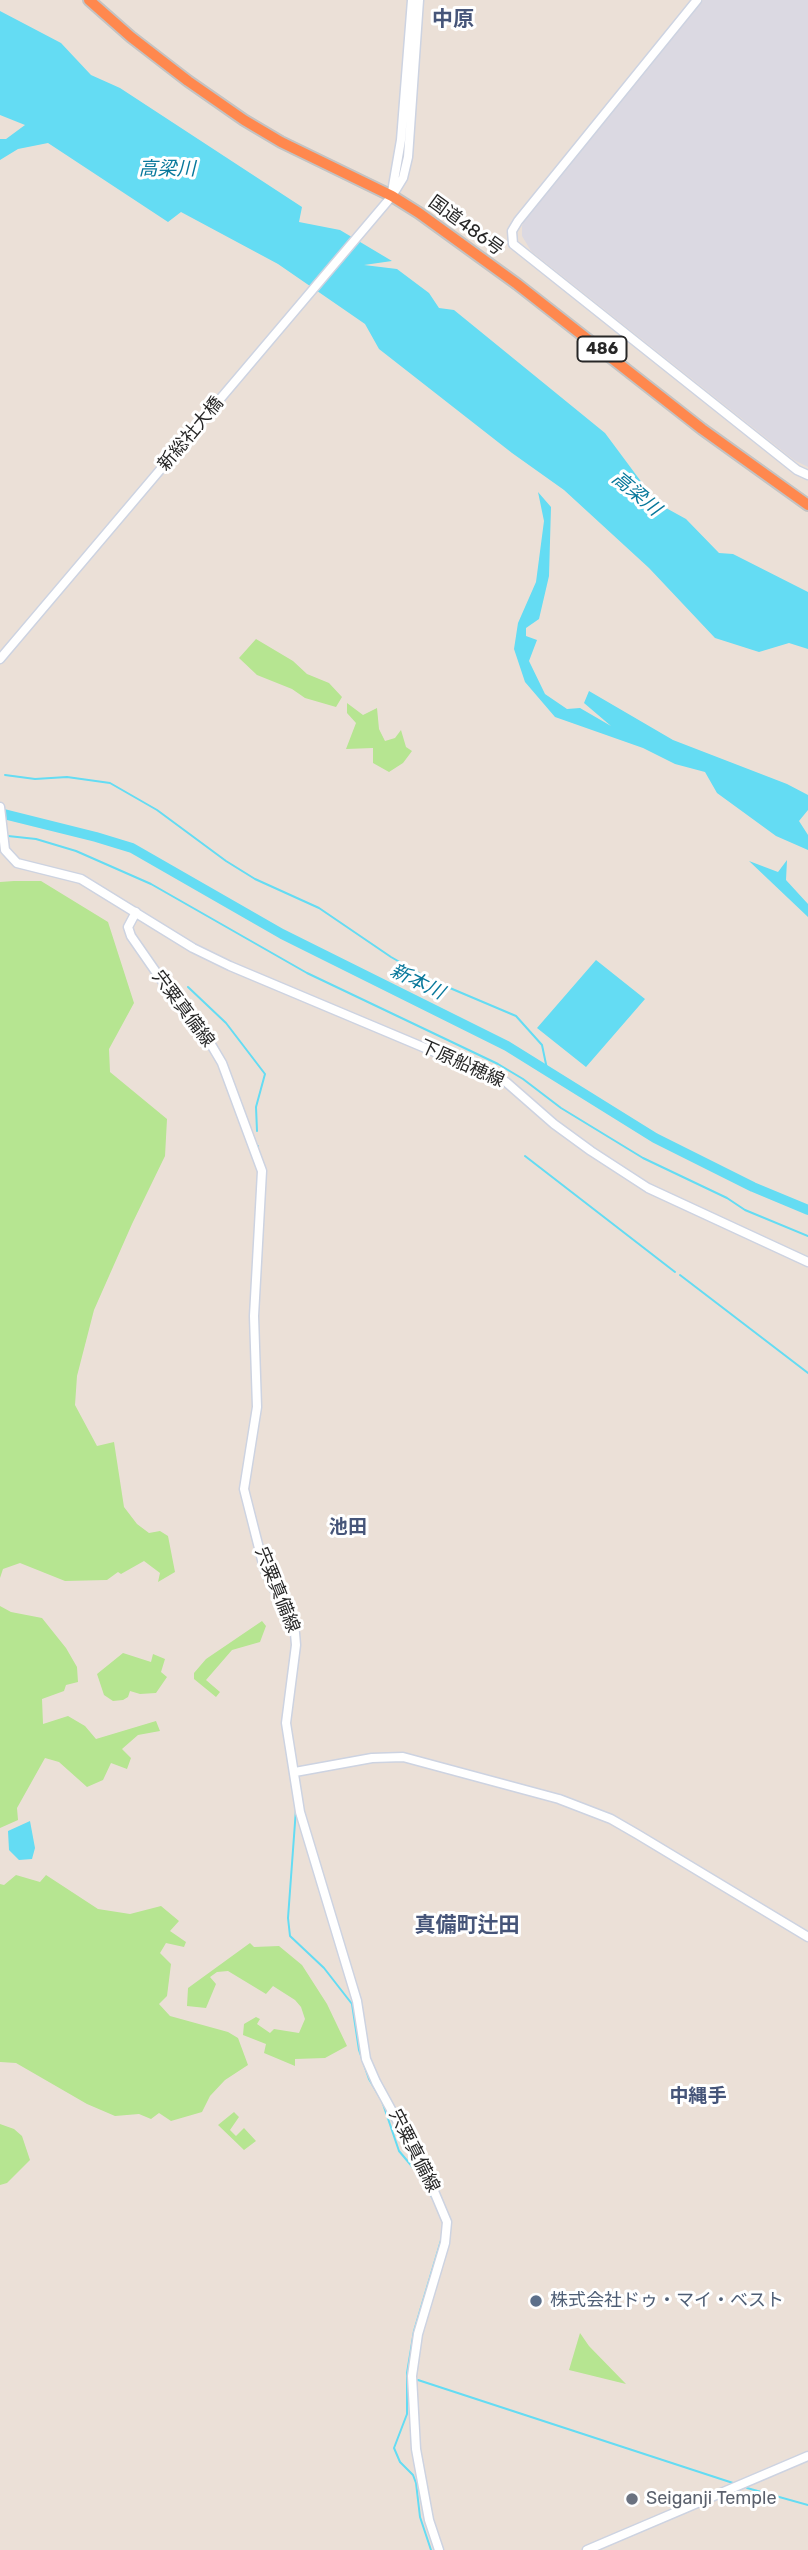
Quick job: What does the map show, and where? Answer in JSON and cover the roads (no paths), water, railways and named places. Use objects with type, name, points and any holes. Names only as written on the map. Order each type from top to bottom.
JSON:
[{"type":"highway","name":"国道486号","points":[[89,0],[145,48],[244,120],[281,142],[392,197],[517,284],[702,429],[808,505]]},
{"type":"main road","points":[[411,65],[412,0]]},
{"type":"main road","points":[[392,197],[398,177],[419,0]]},
{"type":"main road","points":[[697,0],[517,221],[512,231],[513,244],[797,470],[808,475]]},
{"type":"main road","name":"新総社大橋","points":[[0,659],[392,197]]},
{"type":"main road","points":[[0,807],[5,850],[20,865],[81,879],[136,912]]},
{"type":"main road","name":"下原船穂線","points":[[136,912],[193,948],[230,967],[506,1082],[591,1152],[648,1188],[808,1262]]},
{"type":"main road","name":"宍粟真備線","points":[[136,912],[128,927],[131,936],[174,998],[209,1041],[222,1063],[262,1171],[254,1323],[257,1407],[244,1486],[262,1563],[296,1639],[286,1723],[303,1829],[354,1992],[369,2067],[428,2177],[447,2222],[445,2243],[418,2334],[412,2389],[418,2458],[429,2520],[439,2550]]},
{"type":"main road","points":[[295,1772],[372,1758],[403,1757],[559,1799],[611,1819],[637,1833],[808,1937]]},
{"type":"main road","points":[[587,2550],[808,2456]]},
{"type":"water","name":"高梁川","points":[[0,11],[61,43],[91,75],[120,88],[302,207],[299,222],[340,230],[392,261],[364,265],[397,269],[429,293],[439,308],[454,310],[605,433],[657,503],[686,519],[719,553],[733,554],[808,592],[808,649],[789,643],[759,652],[715,638],[649,568],[564,490],[379,349],[365,324],[278,264],[181,212],[168,222],[48,143],[18,149],[0,160],[0,139],[6,139],[25,125],[0,115]]},
{"type":"water","points":[[538,492],[551,507],[549,576],[539,619],[526,628],[526,636],[537,640],[529,661],[545,694],[567,709],[580,708],[611,726],[584,703],[589,691],[673,740],[787,784],[808,795],[808,810],[799,821],[808,835],[808,850],[776,836],[717,793],[705,772],[675,764],[643,748],[555,717],[525,682],[514,649],[518,623],[536,582],[544,521]]},
{"type":"water","points":[[787,860],[786,880],[808,904],[808,917],[749,861],[778,872]]},
{"type":"water","points":[[596,960],[645,999],[586,1067],[537,1028]]},
{"type":"water","points":[[30,1821],[35,1848],[32,1859],[19,1860],[9,1850],[8,1831]]},
{"type":"waterway","points":[[5,775],[35,779],[67,777],[110,783],[157,810],[255,879],[319,908],[391,957],[431,980],[516,1016],[542,1045],[547,1069]]},
{"type":"waterway","name":"新本川","points":[[0,813],[132,848],[282,934],[507,1046],[655,1138],[753,1187],[808,1210]]},
{"type":"waterway","points":[[8,836],[36,839],[76,851],[151,884],[307,973],[498,1064],[561,1108],[643,1158],[727,1198],[745,1210],[808,1236]]},
{"type":"waterway","points":[[188,987],[226,1023],[265,1074],[256,1107],[257,1131]]},
{"type":"waterway","points":[[525,1156],[675,1272]]},
{"type":"waterway","points":[[680,1275],[808,1373]]},
{"type":"waterway","points":[[251,1532],[262,1574],[277,1604]]},
{"type":"waterway","points":[[296,1809],[288,1918],[290,1936],[324,1968],[352,2004],[359,2050],[369,2079],[382,2101],[399,2151],[433,2199]]},
{"type":"waterway","points":[[431,2550],[420,2517],[416,2483],[413,2475],[400,2462],[394,2448],[407,2414],[407,2373],[414,2331],[442,2237]]},
{"type":"waterway","points":[[418,2380],[733,2483]]},
{"type":"waterway","points":[[747,2488],[808,2505]]},
{"type":"place","name":"株式会社ドゥ・マイ・ベスト","points":[[536,2301]]},
{"type":"place","name":"Seiganji Temple","points":[[632,2499]]},
{"type":"district","name":"中原","points":[[453,20]]},
{"type":"district","name":"池田","points":[[348,1528]]},
{"type":"district","name":"真備町辻田","points":[[467,1926]]},
{"type":"district","name":"中縄手","points":[[698,2097]]}]
